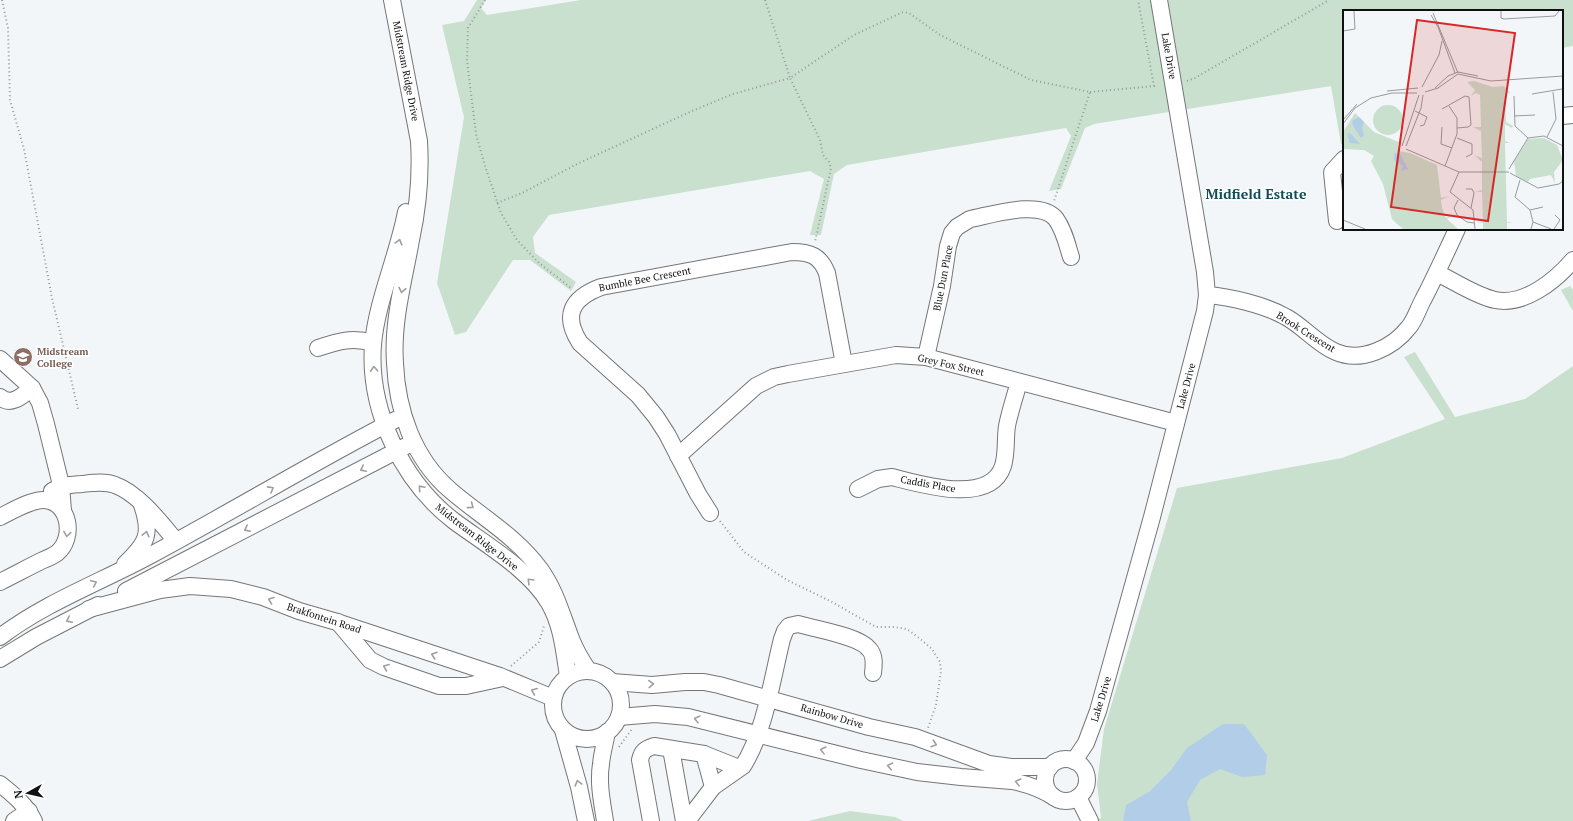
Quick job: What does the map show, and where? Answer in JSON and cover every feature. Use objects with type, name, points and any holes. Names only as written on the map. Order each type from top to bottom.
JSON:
[{"type":"street","name":"Midstream Ridge Drive","points":[[392,0],[419,141],[420,162],[416,214],[395,333],[394,361],[396,386],[403,416],[413,442],[422,458],[448,489],[513,540],[540,569],[553,589],[572,641],[588,670]]},
{"type":"street","name":"Lake Drive","points":[[1074,761],[1086,743],[1098,711],[1152,517],[1202,328],[1207,295],[1205,272],[1159,0]]},
{"type":"street","points":[[1563,116],[1573,115]]},
{"type":"street","name":"Midstream Ridge Drive","points":[[419,141],[405,220],[379,313],[373,344],[376,391],[385,425],[397,451],[415,482],[430,498],[452,519],[515,565],[541,591],[549,603],[559,624],[568,676]]},
{"type":"street","points":[[1337,222],[1332,172],[1343,160]]},
{"type":"street","name":"Blue Dun Place","points":[[926,357],[942,286],[948,246],[952,234],[957,227],[970,219],[1024,209],[1041,210],[1050,213]]},
{"type":"street","points":[[1050,213],[1056,218],[1061,227],[1071,257]]},
{"type":"street","name":"Brook Crescent","points":[[1207,295],[1228,298],[1286,317],[1336,352],[1366,355],[1382,349],[1402,336],[1410,326],[1457,230]]},
{"type":"street","name":"Bumble Bee Crescent","points":[[581,297],[601,287],[792,252],[801,252],[812,255]]},
{"type":"street","points":[[812,255],[824,264],[827,273],[844,364]]},
{"type":"street","points":[[1437,273],[1485,297],[1494,300],[1508,301],[1520,299],[1532,294],[1566,268],[1573,260]]},
{"type":"street","points":[[581,297],[573,308],[571,323],[575,335],[580,343],[638,395],[662,425],[698,494],[710,513]]},
{"type":"street","points":[[318,348],[348,340],[362,340],[373,344]]},
{"type":"street","name":"Grey Fox Street","points":[[678,456],[756,386],[774,377],[896,355],[926,357],[1176,423]]},
{"type":"street","points":[[0,359],[32,388],[40,403],[61,485],[63,511],[69,533],[65,544],[57,553],[0,582]]},
{"type":"street","name":"Caddis Place","points":[[858,489],[872,481],[884,477],[892,477],[955,490],[967,490],[994,479],[999,474],[1003,466],[1008,425],[1019,382]]},
{"type":"street","points":[[0,397],[4,400],[12,401],[20,398],[32,388]]},
{"type":"street","points":[[0,637],[16,624],[65,597],[170,545],[403,416]]},
{"type":"street","name":"Brakfontein Road","points":[[0,659],[36,637],[413,442]]},
{"type":"street","points":[[0,517],[37,500],[61,485],[106,483],[126,490],[142,504],[170,545],[171,553],[175,554],[220,542]]},
{"type":"street","points":[[37,500],[54,502],[63,511]]},
{"type":"street","points":[[114,574],[134,555],[146,538],[148,522],[142,504]]},
{"type":"street","points":[[131,589],[151,569],[170,545]]},
{"type":"street","name":"Brakfontein Road","points":[[90,609],[154,592],[190,586],[231,589],[263,597],[299,611],[338,622],[501,676],[553,698]]},
{"type":"street","points":[[338,622],[370,660],[384,667],[439,686],[466,686],[501,676]]},
{"type":"street","points":[[686,821],[713,787],[743,766],[746,761],[758,734],[785,631],[789,626],[806,626],[859,641],[870,649],[873,656],[873,672]]},
{"type":"street","points":[[563,730],[574,736],[585,739],[597,738],[608,732],[614,725],[619,717],[621,704],[619,692],[612,682],[604,675],[588,670],[578,671],[568,676],[557,688],[553,698],[554,716],[563,730],[579,787],[586,821]]},
{"type":"street","name":"Rainbow Drive","points":[[612,682],[652,685],[704,682],[923,740],[978,760],[1000,766],[1050,767]]},
{"type":"street","points":[[619,717],[673,714],[688,716],[861,760],[916,772],[940,776],[997,779],[1022,783],[1043,791],[1054,797],[1060,800],[1067,801],[1078,797],[1084,790],[1087,777],[1080,765],[1074,761],[1061,760],[1050,767],[1045,779],[1049,792],[1054,797]]},
{"type":"street","points":[[605,821],[600,786],[600,763],[608,732]]},
{"type":"street","points":[[651,821],[640,760],[642,753],[647,748],[654,746],[704,754],[739,768]]},
{"type":"street","points":[[670,749],[686,821]]},
{"type":"street","points":[[704,754],[713,787]]},
{"type":"street","points":[[0,784],[31,816],[14,821]]},
{"type":"street","points":[[1078,797],[1090,821]]},
{"type":"path","points":[[2,0],[8,28],[10,100],[24,149],[52,298],[78,409]]},
{"type":"path","points":[[484,0],[468,28],[467,61],[477,139],[497,203],[507,226],[529,254],[581,297]]},
{"type":"path","points":[[765,0],[790,78],[823,146],[823,155],[829,162],[831,168],[812,255]]},
{"type":"path","points":[[1138,0],[1154,86]]},
{"type":"path","points":[[497,203],[522,193],[579,163],[650,132],[692,111],[733,94],[790,78],[854,35],[903,12],[909,13],[940,35],[1031,80],[1090,92],[1174,84],[1195,78],[1329,0]]},
{"type":"path","points":[[1050,213],[1090,92]]},
{"type":"path","points":[[710,513],[722,522],[744,552],[787,580],[832,602],[876,627],[906,629],[932,649],[940,662],[941,671],[936,705],[923,740]]},
{"type":"path","points":[[501,676],[539,642],[543,632],[549,603]]},
{"type":"path","points":[[616,751],[630,732],[639,715]]},
{"type":"green space","points":[[477,0],[486,0],[481,8],[487,15],[581,0],[1573,0],[1573,46],[1563,48],[1563,10],[1343,10],[1343,144],[1341,144],[1331,86],[1094,124],[1085,128],[1061,189],[1049,191],[1071,136],[1066,128],[847,165],[834,174],[821,235],[810,235],[824,179],[810,171],[549,215],[533,237],[535,253],[576,282],[571,291],[530,260],[513,260],[466,332],[455,335],[437,283],[464,117],[442,25],[464,21]]},
{"type":"green space","points":[[1570,286],[1573,290],[1573,311],[1561,290]]},
{"type":"green space","points":[[1415,352],[1455,417],[1525,399],[1573,366],[1573,821],[1091,821],[1101,818],[1097,784],[1104,729],[1177,488],[1342,458],[1445,419],[1404,357]]},
{"type":"green space","points":[[850,811],[895,817],[903,821],[808,821]]},
{"type":"water","points":[[1223,724],[1244,724],[1267,755],[1265,775],[1242,777],[1220,769],[1200,780],[1187,802],[1191,821],[1123,821],[1126,805],[1149,792],[1171,770],[1187,748]]},
{"type":"place","name":"Midstream College","points":[[23,357]]},
{"type":"district","name":"Midfield Estate","points":[[1256,193]]}]
